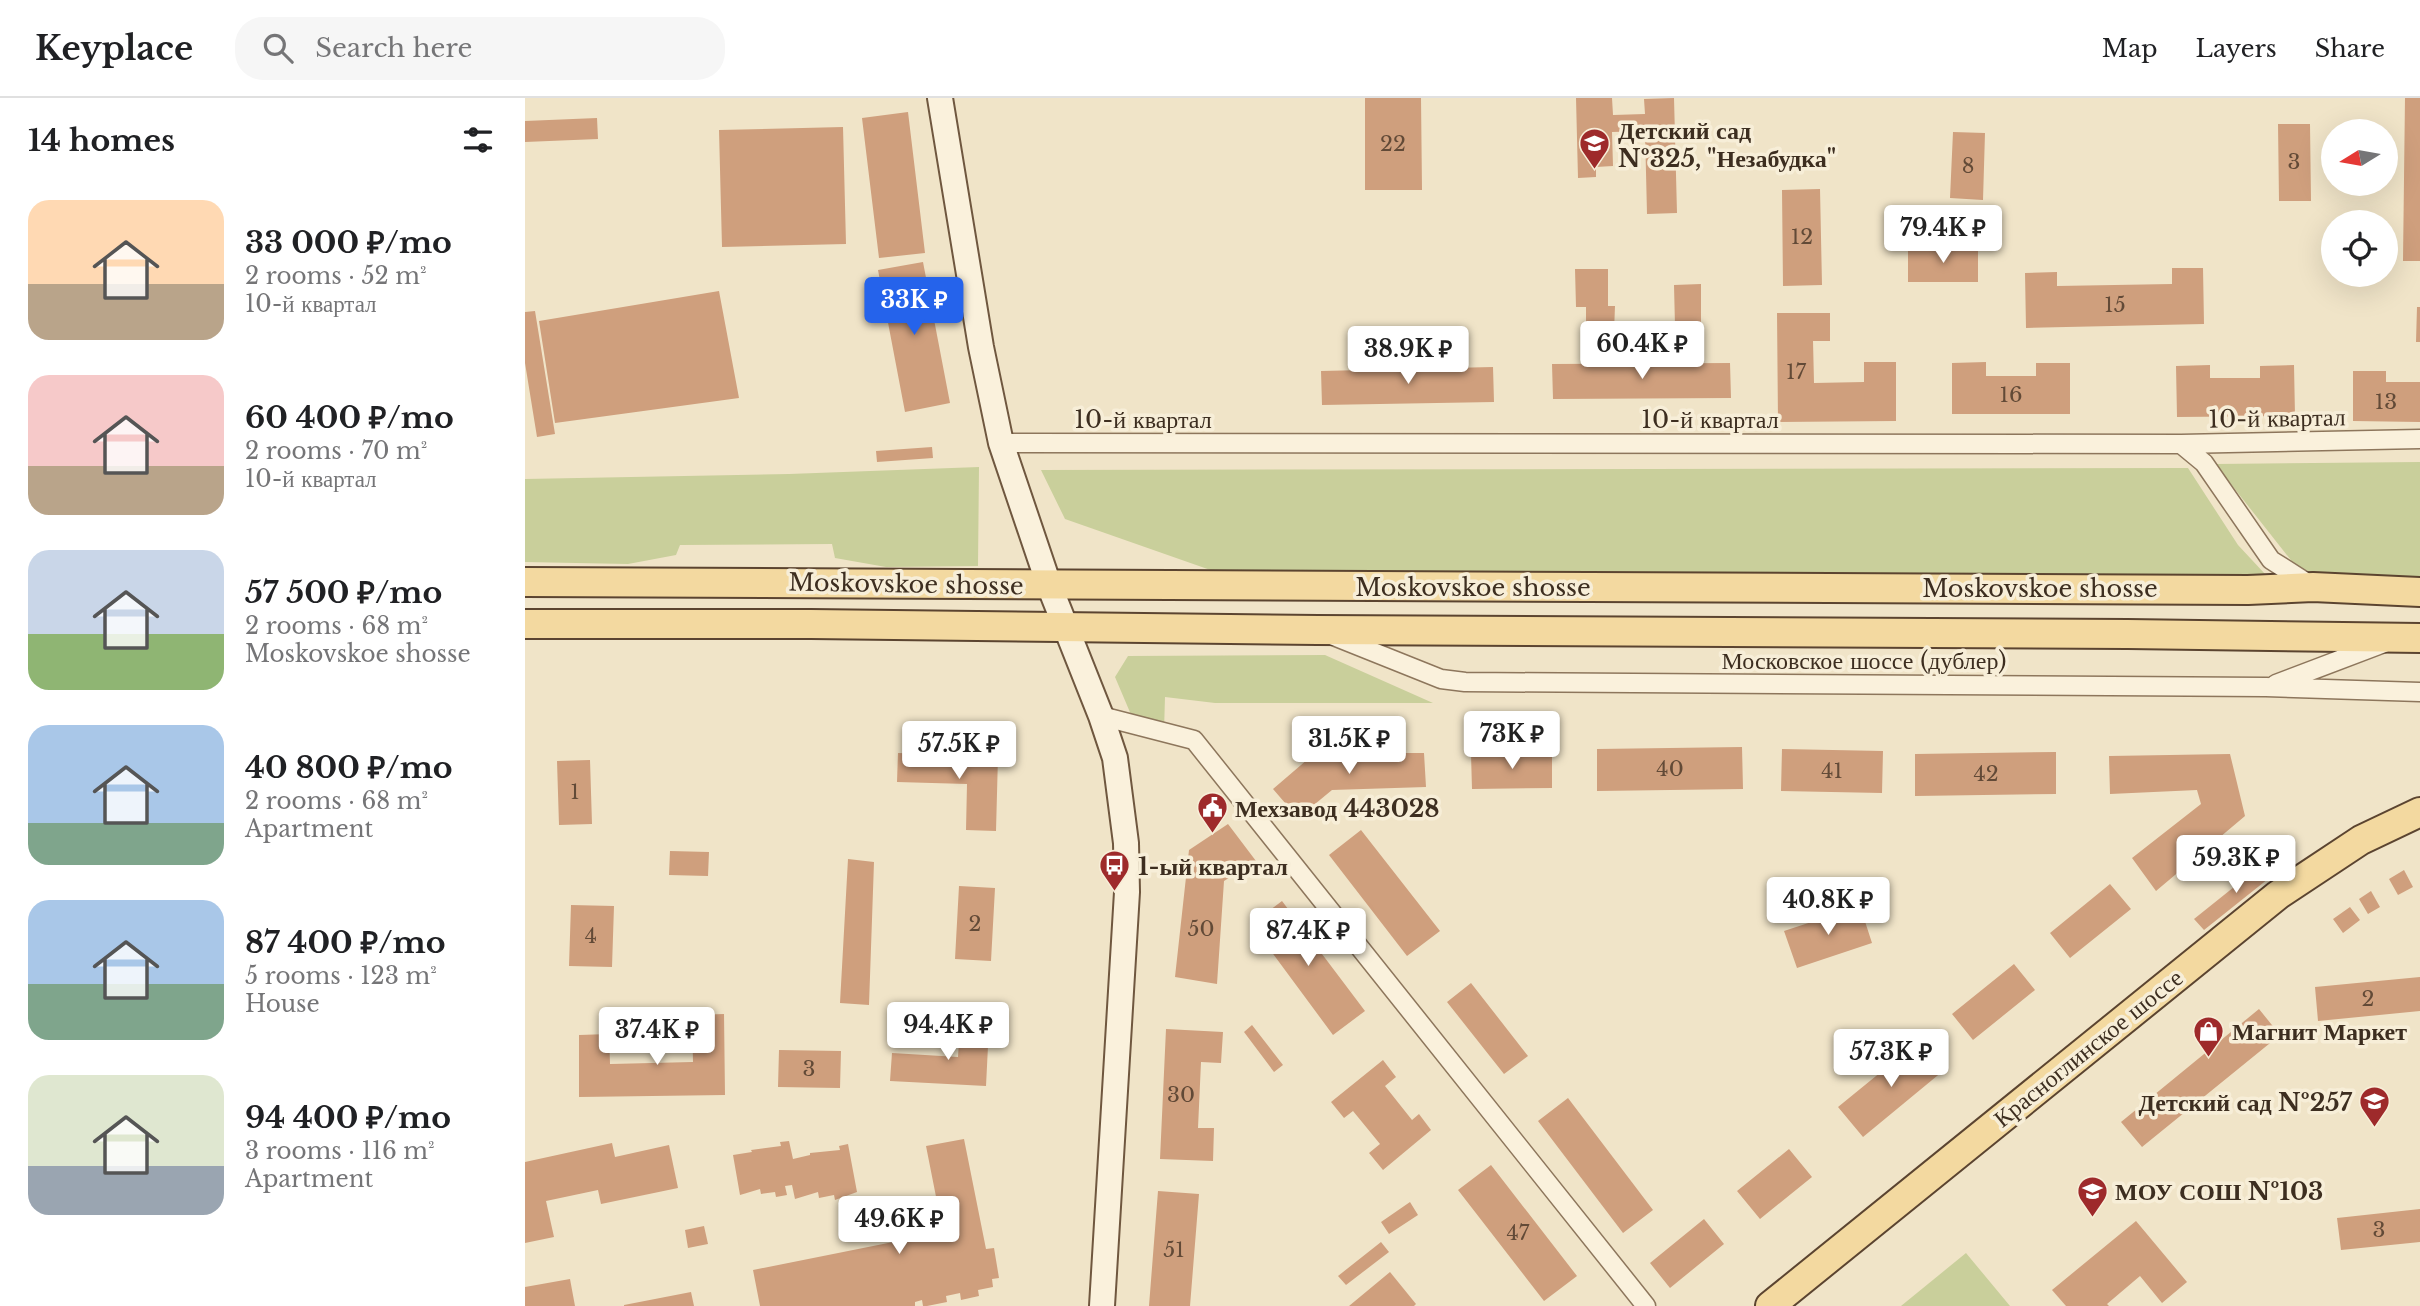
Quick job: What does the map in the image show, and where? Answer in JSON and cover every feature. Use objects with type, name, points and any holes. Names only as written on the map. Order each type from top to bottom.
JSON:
[{"type":"main road","name":"Moskovskoe shosse","points":[[525,582],[1433,588],[1742,586],[2248,590],[2313,587],[2420,592]]},
{"type":"main road","name":"Moskovskoe shosse","points":[[525,624],[811,624],[2407,638]]},
{"type":"main road","name":"Красноглинское шоссе","points":[[1770,1306],[2278,895],[2361,840],[2420,812]]},
{"type":"street","points":[[940,98],[981,347],[1000,443],[1049,585],[1115,758],[1126,843],[1127,892],[1102,1306]]},
{"type":"street","name":"10-й квартал","points":[[1000,443],[2182,444],[2420,439]]},
{"type":"street","points":[[2182,444],[2204,463],[2271,560],[2313,587]]},
{"type":"street","name":"Московское шоссе (дублер)","points":[[1318,630],[1441,679],[1465,682],[2266,687],[2420,692]]},
{"type":"street","points":[[2266,687],[2407,638]]},
{"type":"street","points":[[1101,716],[1194,740],[1646,1306]]},
{"type":"green space","points":[[2420,462],[2420,589],[2330,588],[2294,564],[2215,464]]},
{"type":"green space","points":[[979,467],[978,566],[886,567],[835,558],[832,544],[680,545],[676,555],[628,564],[525,562],[525,479]]},
{"type":"green space","points":[[2188,468],[2238,545],[2279,589],[1256,586],[1065,519],[1041,470]]},
{"type":"green space","points":[[1325,655],[1433,703],[1215,703],[1165,697],[1164,731],[1135,724],[1115,677],[1128,656]]},
{"type":"green space","points":[[1966,1253],[2010,1306],[1901,1306]]},
{"type":"building","points":[[1365,98],[1421,98],[1422,190],[1365,190]]},
{"type":"building","points":[[1576,98],[1612,98],[1613,115],[1645,114],[1644,99],[1674,98],[1677,213],[1647,214],[1645,131],[1612,132],[1613,166],[1596,167],[1596,177],[1578,178]]},
{"type":"building","points":[[2405,98],[2420,98],[2420,261],[2403,261]]},
{"type":"building","points":[[908,112],[925,253],[879,258],[862,118]]},
{"type":"building","points":[[597,118],[598,139],[525,142],[525,121]]},
{"type":"building","points":[[2278,124],[2310,124],[2311,201],[2279,201]]},
{"type":"building","points":[[843,127],[846,244],[722,247],[719,130]]},
{"type":"building","points":[[1953,132],[1985,133],[1983,200],[1950,198]]},
{"type":"building","points":[[1820,189],[1822,285],[1783,286],[1782,190]]},
{"type":"building","points":[[1908,247],[1978,247],[1978,282],[1908,282]]},
{"type":"building","points":[[923,262],[950,403],[905,412],[878,270]]},
{"type":"building","points":[[2172,268],[2203,268],[2204,324],[2026,328],[2025,273],[2057,272],[2057,286],[2172,284]]},
{"type":"building","points":[[1575,269],[1608,269],[1608,306],[1615,306],[1614,332],[1586,332],[1586,307],[1576,307]]},
{"type":"building","points":[[1701,284],[1701,326],[1675,326],[1674,285]]},
{"type":"building","points":[[719,291],[739,398],[555,423],[539,321]]},
{"type":"building","points":[[2417,307],[2420,307],[2420,342],[2416,342]]},
{"type":"building","points":[[535,311],[555,434],[537,437],[525,363],[525,312]]},
{"type":"building","points":[[1777,313],[1830,313],[1830,341],[1813,341],[1814,383],[1864,382],[1864,362],[1896,362],[1896,421],[1778,422]]},
{"type":"building","points":[[1986,362],[1986,376],[2036,376],[2036,363],[2070,363],[2070,414],[1952,414],[1952,363]]},
{"type":"building","points":[[1730,363],[1731,398],[1553,399],[1552,364]]},
{"type":"building","points":[[2210,365],[2210,378],[2260,378],[2260,366],[2294,365],[2295,416],[2177,417],[2176,366]]},
{"type":"building","points":[[1493,367],[1494,402],[1322,405],[1321,371]]},
{"type":"building","points":[[2353,371],[2386,371],[2386,382],[2420,382],[2420,422],[2353,421]]},
{"type":"building","points":[[932,447],[933,458],[877,462],[876,451]]},
{"type":"building","points":[[1742,747],[1743,789],[1597,791],[1597,749]]},
{"type":"building","points":[[1782,749],[1883,751],[1882,793],[1781,791]]},
{"type":"building","points":[[2056,752],[2056,794],[1915,796],[1915,754]]},
{"type":"building","points":[[898,753],[998,756],[996,831],[966,830],[967,784],[897,782]]},
{"type":"building","points":[[1315,753],[1424,753],[1426,787],[1332,790],[1298,818],[1273,789]]},
{"type":"building","points":[[1552,753],[1552,788],[1472,789],[1471,754]]},
{"type":"building","points":[[2230,754],[2245,816],[2156,891],[2132,858],[2201,804],[2197,790],[2110,794],[2109,756]]},
{"type":"building","points":[[590,760],[592,824],[559,825],[557,761]]},
{"type":"building","points":[[1228,824],[1256,861],[1224,881],[1217,984],[1175,977],[1189,850]]},
{"type":"building","points":[[1361,830],[1440,931],[1407,956],[1329,855]]},
{"type":"building","points":[[670,851],[709,852],[708,876],[669,875]]},
{"type":"building","points":[[848,859],[874,862],[869,1005],[840,1003]]},
{"type":"building","points":[[2269,859],[2278,871],[2204,930],[2194,919]]},
{"type":"building","points":[[2404,870],[2413,887],[2398,895],[2389,879]]},
{"type":"building","points":[[2110,884],[2131,909],[2070,958],[2050,933]]},
{"type":"building","points":[[959,886],[995,888],[991,961],[955,959]]},
{"type":"building","points":[[2371,891],[2380,907],[2368,914],[2359,899]]},
{"type":"building","points":[[1282,901],[1365,1011],[1333,1035],[1251,924]]},
{"type":"building","points":[[571,905],[614,906],[612,967],[569,966]]},
{"type":"building","points":[[1860,906],[1872,943],[1797,968],[1784,931]]},
{"type":"building","points":[[2350,907],[2360,920],[2343,933],[2333,919]]},
{"type":"building","points":[[2014,964],[2035,990],[1973,1040],[1952,1014]]},
{"type":"building","points":[[2420,977],[2420,1011],[2318,1021],[2315,987]]},
{"type":"building","points":[[1471,983],[1528,1056],[1504,1074],[1447,1002]]},
{"type":"building","points":[[2259,1009],[2280,1035],[2142,1147],[2121,1122]]},
{"type":"building","points":[[724,1014],[725,1095],[579,1097],[579,1035],[609,1034],[610,1064],[693,1062],[692,1015]]},
{"type":"building","points":[[960,1024],[989,1026],[986,1086],[890,1081],[892,1053],[958,1057]]},
{"type":"building","points":[[1252,1025],[1283,1065],[1274,1072],[1244,1032]]},
{"type":"building","points":[[1166,1029],[1223,1032],[1221,1063],[1201,1062],[1198,1128],[1214,1128],[1213,1161],[1160,1159]]},
{"type":"building","points":[[1919,1041],[1943,1071],[1863,1137],[1838,1107]]},
{"type":"building","points":[[779,1050],[841,1051],[840,1088],[778,1087]]},
{"type":"building","points":[[1383,1060],[1396,1077],[1385,1086],[1412,1120],[1419,1114],[1431,1130],[1383,1170],[1369,1153],[1380,1144],[1353,1111],[1344,1118],[1331,1102]]},
{"type":"building","points":[[1568,1098],[1653,1210],[1623,1233],[1538,1121]]},
{"type":"building","points":[[964,1139],[986,1249],[994,1248],[999,1278],[992,1279],[993,1287],[978,1290],[979,1296],[961,1300],[960,1293],[946,1296],[947,1302],[927,1306],[923,1306],[922,1300],[915,1302],[915,1306],[760,1306],[753,1270],[943,1232],[926,1146]]},
{"type":"building","points":[[789,1141],[793,1159],[810,1153],[840,1150],[839,1146],[848,1144],[857,1192],[835,1200],[834,1195],[819,1198],[818,1192],[795,1199],[792,1185],[785,1186],[787,1195],[776,1197],[775,1192],[761,1194],[760,1189],[740,1195],[733,1155],[781,1146],[780,1142]]},
{"type":"building","points":[[612,1143],[615,1157],[669,1145],[678,1188],[601,1204],[598,1190],[546,1201],[554,1237],[525,1243],[525,1162]]},
{"type":"building","points":[[1789,1149],[1812,1177],[1760,1219],[1737,1191]]},
{"type":"building","points":[[1491,1165],[1577,1276],[1544,1301],[1458,1190]]},
{"type":"building","points":[[1158,1191],[1199,1194],[1190,1306],[1149,1306]]},
{"type":"building","points":[[1410,1202],[1418,1215],[1389,1234],[1381,1222]]},
{"type":"building","points":[[2420,1209],[2420,1242],[2341,1250],[2337,1218]]},
{"type":"building","points":[[1704,1219],[1724,1244],[1670,1288],[1650,1263]]},
{"type":"building","points":[[2136,1221],[2187,1282],[2162,1303],[2140,1276],[2107,1304],[2109,1306],[2066,1306],[2052,1290]]},
{"type":"building","points":[[704,1226],[708,1244],[688,1248],[685,1230]]},
{"type":"building","points":[[1381,1242],[1389,1252],[1346,1285],[1338,1276]]},
{"type":"building","points":[[1390,1272],[1416,1304],[1414,1306],[1349,1306]]},
{"type":"building","points":[[570,1279],[575,1306],[525,1306],[525,1287]]},
{"type":"building","points":[[691,1292],[694,1306],[624,1306],[624,1305]]},
{"type":"place","name":"Детский сад №325, \"Незабудка\"","points":[[1595,171]]},
{"type":"place","name":"Мехзавод 443028","points":[[1212,835]]},
{"type":"place","name":"1-ый квартал","points":[[1115,893]]},
{"type":"place","name":"Магнит Маркет","points":[[2209,1058]]},
{"type":"place","name":"Детский сад №257","points":[[2375,1129]]},
{"type":"place","name":"МОУ СОШ №103","points":[[2092,1218]]}]
